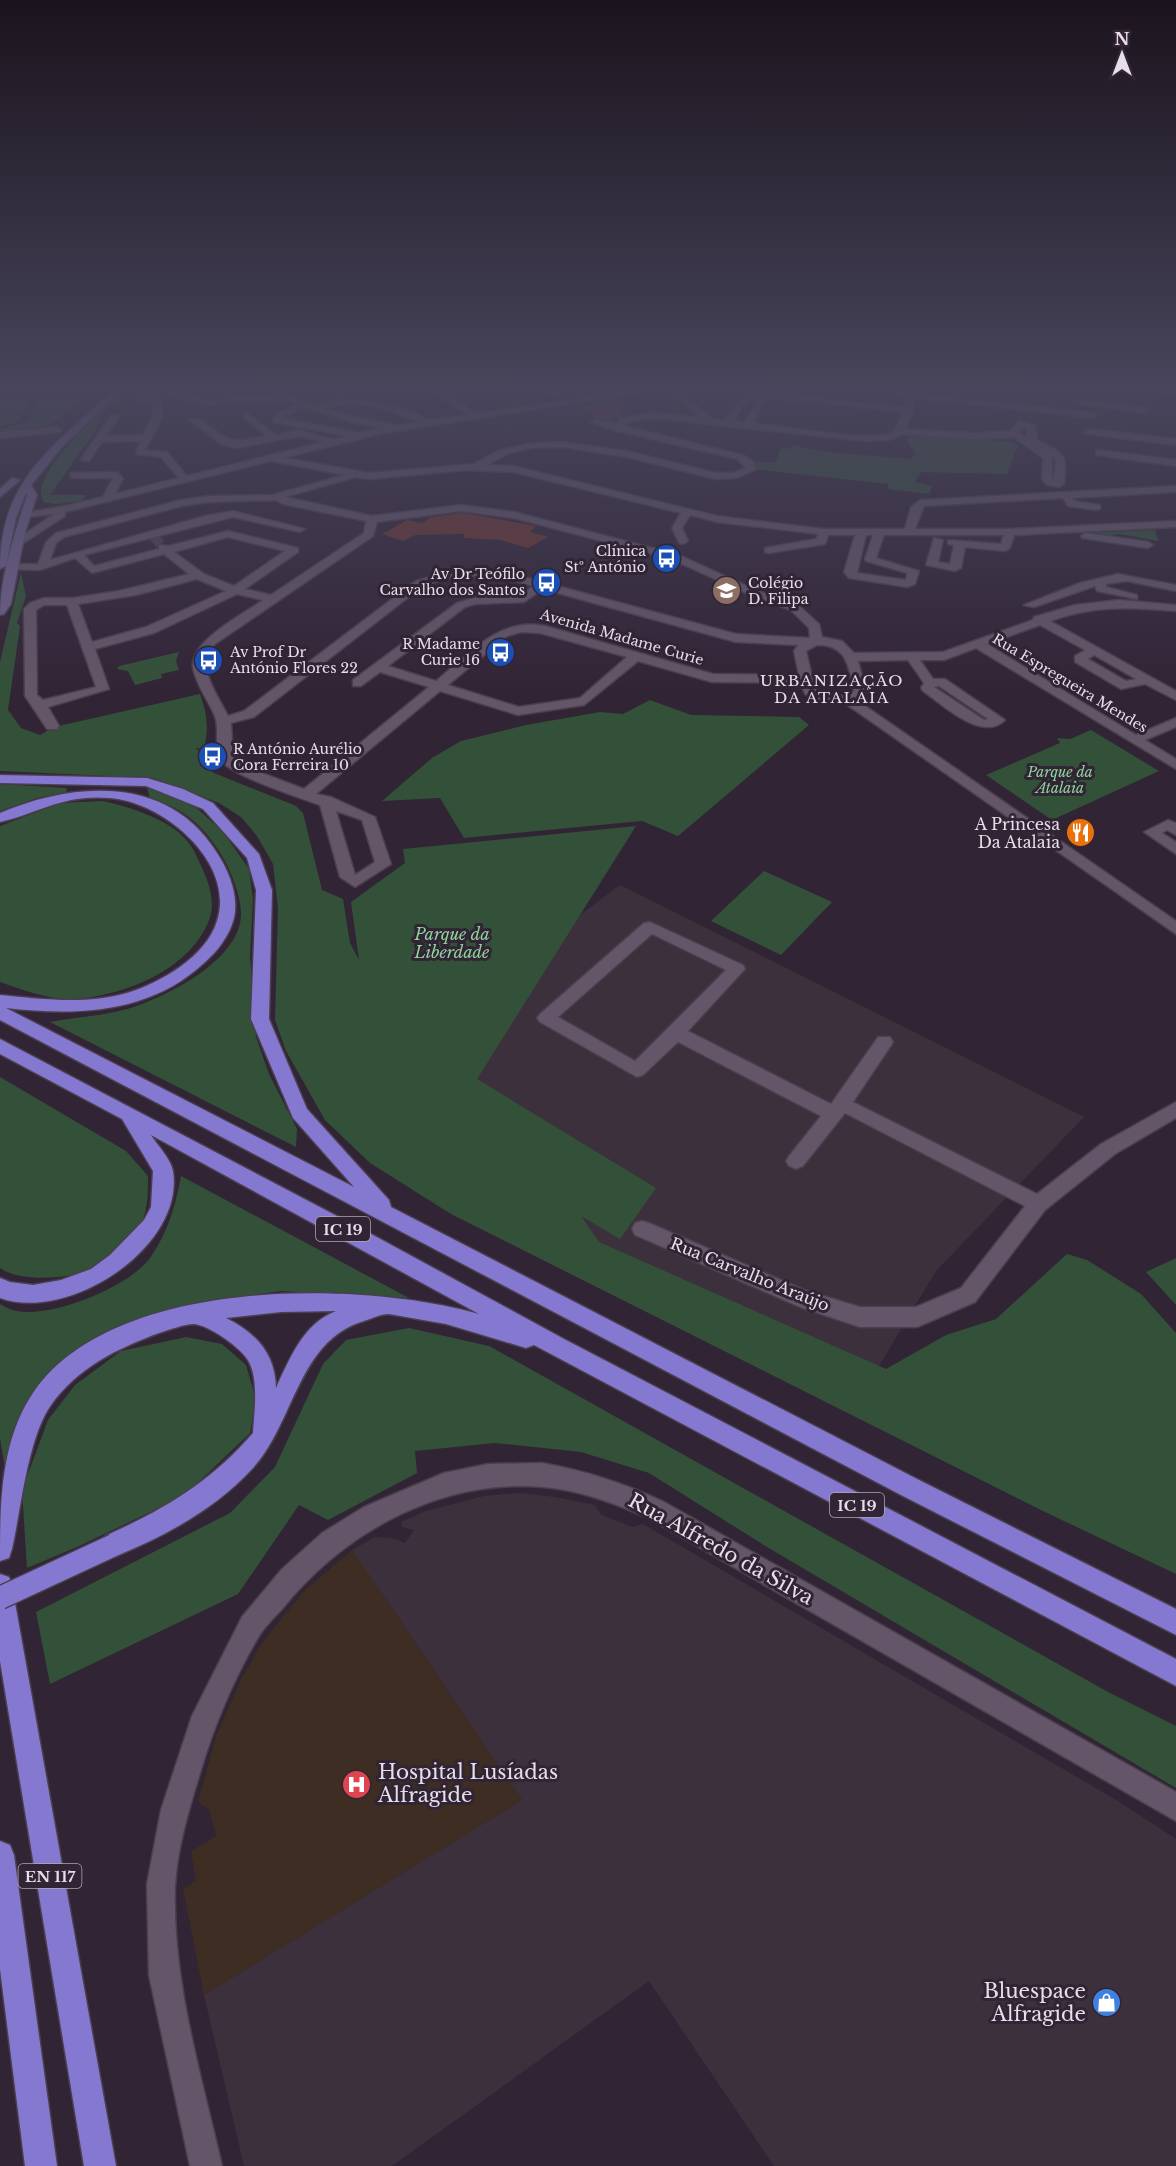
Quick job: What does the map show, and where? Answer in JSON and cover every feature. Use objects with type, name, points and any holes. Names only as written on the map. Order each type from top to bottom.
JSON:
[{"type":"highway","points":[[0,779],[147,783],[188,796],[208,806],[254,857],[264,891],[260,1019],[300,1113],[389,1214]]},
{"type":"highway","points":[[0,818],[55,798],[76,794],[122,795],[156,804],[193,831],[215,861],[225,884],[227,909],[223,926],[203,954],[170,980],[134,995],[110,1003],[72,1006],[0,1001]]},
{"type":"highway","name":"IC 19","points":[[0,1012],[909,1487],[1176,1622]]},
{"type":"highway","name":"IC 19","points":[[0,1046],[556,1346],[1176,1673]]},
{"type":"highway","points":[[0,1287],[5,1291],[33,1294],[61,1289],[98,1275],[117,1261],[151,1226],[161,1207],[163,1170],[128,1114]]},
{"type":"highway","points":[[0,1550],[27,1434],[43,1398],[66,1370],[106,1343],[149,1326],[193,1314],[299,1301],[383,1306],[433,1312],[556,1346]]},
{"type":"highway","points":[[0,1598],[166,1522],[207,1497],[239,1468],[263,1438],[298,1362],[315,1337],[338,1320],[383,1306]]},
{"type":"highway","points":[[193,1314],[237,1332],[261,1357],[267,1389],[263,1438]]},
{"type":"highway","name":"EN 117","points":[[0,1586],[100,2166]]},
{"type":"highway","name":"EN 117","points":[[0,1855],[41,2166]]},
{"type":"main road","points":[[0,512],[10,491]]},
{"type":"main road","points":[[0,566],[6,519],[22,491]]},
{"type":"main road","points":[[0,612],[31,491]]},
{"type":"main road","points":[[6,519],[25,516]]},
{"type":"street","points":[[107,499],[111,491]]},
{"type":"street","points":[[25,516],[140,491]]},
{"type":"street","points":[[43,564],[52,540],[70,532],[187,502],[278,496],[298,491]]},
{"type":"street","points":[[607,491],[687,512],[771,527],[824,532],[861,534],[1010,532],[1176,524]]},
{"type":"street","points":[[1060,491],[1072,504],[1096,507]]},
{"type":"street","points":[[909,533],[916,507],[921,503],[1137,491]]},
{"type":"street","points":[[278,496],[283,501],[372,519],[461,508],[514,515],[675,557],[754,593],[795,608],[801,626]]},
{"type":"street","points":[[30,502],[41,506],[70,508]]},
{"type":"street","points":[[18,542],[70,508]]},
{"type":"street","points":[[683,541],[677,528],[687,512]]},
{"type":"street","points":[[13,567],[40,567],[43,564],[77,554],[153,536],[209,518],[233,514],[300,529]]},
{"type":"street","points":[[326,800],[348,877],[355,882],[383,864],[368,817],[326,800],[308,793],[232,765],[225,754],[224,721],[200,668],[200,651],[369,534],[372,519]]},
{"type":"street","points":[[1150,526],[1176,528]]},
{"type":"street","points":[[1068,529],[1081,535],[1148,545]]},
{"type":"street","points":[[769,550],[821,542],[824,532]]},
{"type":"street","points":[[929,533],[938,540],[1005,548],[1010,532]]},
{"type":"street","points":[[77,554],[92,570],[228,534],[294,550],[235,591],[150,630],[88,647]]},
{"type":"street","points":[[861,534],[850,572],[853,576],[907,584],[911,582],[913,571],[873,562],[870,559],[879,534]]},
{"type":"street","points":[[938,540],[932,565],[955,568],[960,543]]},
{"type":"street","points":[[165,549],[196,575],[235,591],[273,599]]},
{"type":"street","points":[[224,721],[249,714],[412,588],[448,573],[483,571],[542,584],[736,638],[766,641],[813,641],[839,643],[847,648],[851,657],[860,691],[856,697],[849,700],[830,701],[809,691],[800,651],[803,646],[813,641],[817,633],[801,626],[768,637],[766,641]]},
{"type":"street","points":[[52,726],[40,705],[31,696],[30,609],[34,604],[46,601],[73,607],[136,602],[132,590],[196,575]]},
{"type":"street","points":[[1030,605],[1108,578],[1123,578],[1176,588]]},
{"type":"street","points":[[1100,582],[1101,589],[1145,599],[1140,604]]},
{"type":"street","points":[[357,683],[466,603],[524,599],[542,584]]},
{"type":"street","points":[[851,657],[944,656],[979,645],[1038,619],[1075,608],[1119,603],[1176,608]]},
{"type":"street","points":[[1140,604],[1176,613]]},
{"type":"street","points":[[40,705],[103,689],[73,607]]},
{"type":"street","points":[[1038,619],[1176,696]]},
{"type":"street","name":"Avenida Madame Curie","points":[[308,793],[502,633],[520,628],[542,629],[712,678],[807,679]]},
{"type":"street","name":"Rua Espregueira Mendes","points":[[979,645],[1176,765]]},
{"type":"street","points":[[1094,650],[1078,660],[1125,686],[1147,679]]},
{"type":"street","points":[[378,667],[518,711],[584,701],[592,697],[636,656]]},
{"type":"street","points":[[913,657],[930,683]]},
{"type":"street","points":[[941,682],[998,720],[986,724],[980,723],[927,688],[930,683],[941,682]]},
{"type":"street","points":[[849,700],[1176,929]]},
{"type":"street","points":[[1135,740],[1176,722]]},
{"type":"street","points":[[1176,830],[1167,824],[1151,832],[1176,849]]},
{"type":"street","points":[[1154,912],[1176,921]]},
{"type":"street","points":[[650,927],[737,969],[676,1033],[637,1070],[546,1018],[650,927]]},
{"type":"street","points":[[676,1033],[837,1110],[879,1122],[1038,1204]]},
{"type":"street","points":[[796,1161],[837,1110],[884,1042]]},
{"type":"street","name":"Rua Carvalho Araújo","points":[[642,1229],[800,1298],[860,1317],[917,1317],[968,1295],[1038,1204],[1108,1149],[1176,1109]]},
{"type":"street","name":"Rua Alfredo da Silva","points":[[206,2166],[164,1975],[161,1884],[175,1810],[201,1725],[251,1626],[291,1578],[331,1542],[372,1515],[415,1495],[444,1485],[489,1476],[542,1475],[585,1482],[622,1494],[656,1510],[1176,1807]]},
{"type":"shaded area","points":[[620,885],[1084,1117],[936,1271],[867,1386],[519,1235],[351,1086]]},
{"type":"shaded area","points":[[520,1493],[595,1505],[600,1514],[632,1527],[643,1524],[1118,1801],[1176,1839],[1176,2166],[774,2166],[649,1981],[392,2166],[244,2166],[204,1995],[522,1800],[352,1550],[375,1537],[392,1538],[405,1543],[414,1530],[402,1527],[401,1522],[426,1511],[484,1496]]},
{"type":"shaded area","name":"Hospital Lusíadas Alfragide","points":[[352,1550],[522,1800],[204,1995],[183,1889],[196,1881],[191,1851],[216,1836],[209,1809],[198,1802],[216,1736],[242,1678],[262,1643],[303,1592]]},
{"type":"green space","points":[[41,491],[53,491],[50,495],[86,495],[82,501],[56,504],[44,502]]},
{"type":"green space","points":[[906,491],[930,491],[929,494]]},
{"type":"green space","points":[[1155,530],[1158,541],[1120,534],[1108,536],[1084,533]]},
{"type":"green space","name":"Parque da Liberdade","points":[[21,573],[26,596],[17,623],[20,626],[8,710],[21,728],[40,735],[54,727],[200,694],[206,714],[207,728],[204,749],[195,748],[201,752],[203,764],[214,773],[296,806],[303,813],[322,890],[343,899],[350,943],[359,960],[351,902],[405,863],[403,849],[636,826],[477,1079],[656,1188],[620,1239],[581,1216],[599,1242],[886,1369],[946,1335],[996,1319],[1067,1254],[1087,1260],[1141,1294],[1176,1333],[1176,1574],[1045,1512],[451,1214],[370,1163],[325,1120],[286,1051],[275,1020],[278,908],[273,864],[257,836],[241,817],[219,803],[153,778],[0,771],[0,662]]},
{"type":"green space","points":[[179,652],[176,661],[179,670],[161,674],[162,678],[135,685],[128,671],[117,669],[119,666]]},
{"type":"green space","points":[[650,700],[691,715],[799,717],[809,725],[678,836],[642,821],[464,838],[440,798],[382,801],[432,758],[461,741],[526,725],[600,712],[623,714]]},
{"type":"green space","name":"Parque da Atalaia","points":[[1091,730],[1159,771],[1052,820],[986,775],[1060,743],[1057,738],[1070,739]]},
{"type":"green space","points":[[0,784],[67,788],[66,792],[37,798],[0,811]]},
{"type":"green space","points":[[147,787],[190,802],[223,832],[249,869],[253,899],[250,956],[256,1037],[269,1074],[297,1129],[296,1147],[50,1022],[127,1009],[161,996],[198,975],[215,961],[229,947],[238,931],[241,914],[239,899],[222,856],[196,823],[177,809],[150,798]]},
{"type":"green space","points":[[103,801],[139,811],[164,822],[184,837],[191,846],[205,875],[211,897],[211,914],[202,934],[189,951],[172,966],[152,978],[109,994],[66,999],[32,993],[0,982],[0,826],[60,803]]},
{"type":"green space","points":[[764,871],[832,902],[781,955],[711,921]]},
{"type":"green space","points":[[0,1077],[126,1151],[148,1176],[147,1206],[142,1222],[125,1243],[93,1268],[77,1274],[42,1278],[19,1276],[0,1268]]},
{"type":"green space","points":[[181,1176],[409,1298],[280,1291],[202,1303],[119,1329],[73,1355],[38,1387],[5,1469],[0,1438],[0,1304],[17,1311],[50,1310],[89,1298],[125,1280],[150,1258],[161,1239],[173,1208]]},
{"type":"green space","points":[[1176,1258],[1176,1305],[1146,1272]]},
{"type":"green space","points":[[409,1328],[489,1346],[1110,1693],[1176,1726],[1176,1788],[767,1547],[649,1473],[581,1452],[495,1443],[415,1451],[417,1473],[328,1520],[299,1505],[238,1594],[50,1684],[36,1612],[230,1513],[275,1467],[323,1364],[346,1340]]},
{"type":"green space","points":[[186,1337],[222,1344],[246,1365],[256,1400],[250,1433],[184,1496],[27,1568],[22,1490],[48,1420],[75,1385],[121,1351]]},
{"type":"building","points":[[463,513],[536,526],[530,532],[548,537],[528,548],[500,540],[464,538],[464,534],[415,535],[403,541],[382,534],[407,520],[422,523],[432,517]]},
{"type":"tunnel","points":[[154,537],[163,547]]},
{"type":"place","name":"Clínica Stº António","points":[[667,559]]},
{"type":"place","name":"Av Dr Teófilo Carvalho dos Santos","points":[[546,582]]},
{"type":"place","name":"Colégio D. Filipa","points":[[727,591]]},
{"type":"place","name":"R Madame Curie 16","points":[[501,652]]},
{"type":"place","name":"Av Prof Dr António Flores 22","points":[[209,660]]},
{"type":"place","name":"R António Aurélio Cora Ferreira 10","points":[[212,757]]},
{"type":"place","name":"A Princesa Da Atalaia","points":[[1081,833]]},
{"type":"place","name":"Hospital Lusíadas Alfragide","points":[[357,1784]]},
{"type":"place","name":"Bluespace Alfragide","points":[[1107,2003]]},
{"type":"district","name":"URBANIZAÇÃO DA ATALAIA","points":[[832,688]]}]
